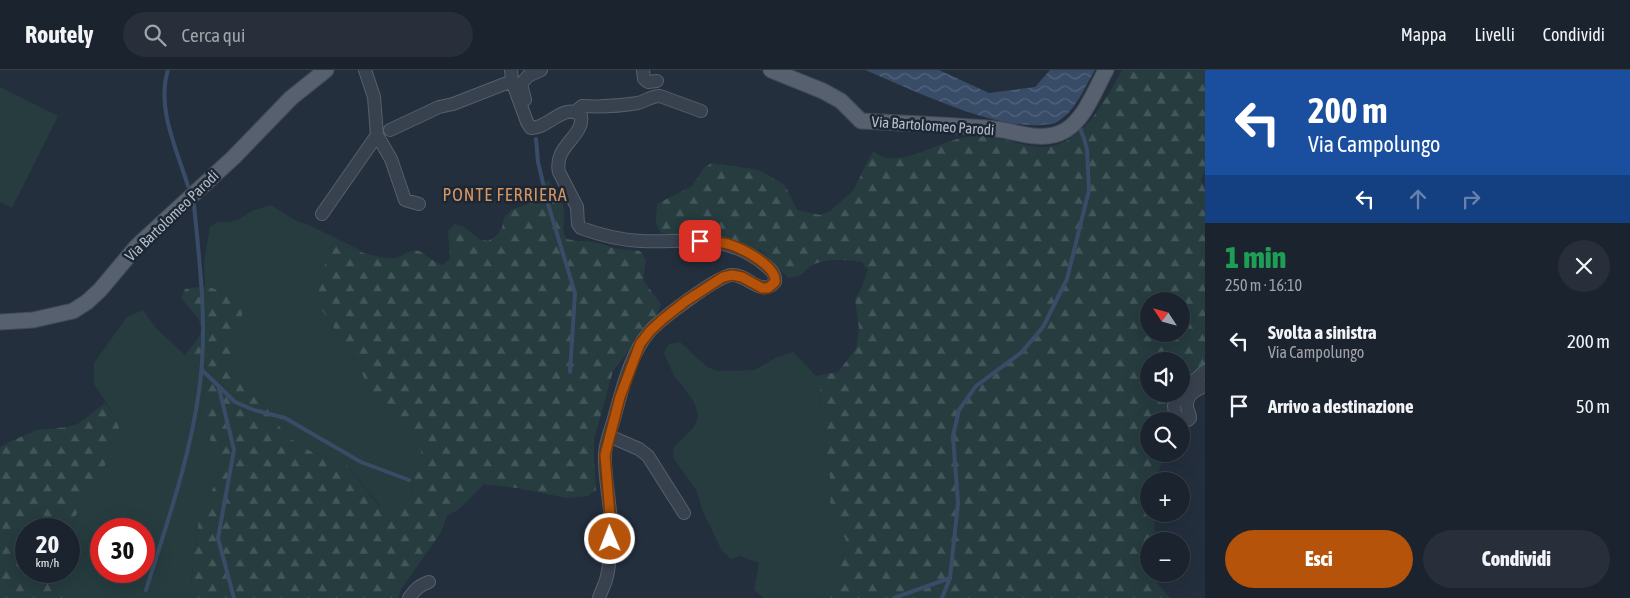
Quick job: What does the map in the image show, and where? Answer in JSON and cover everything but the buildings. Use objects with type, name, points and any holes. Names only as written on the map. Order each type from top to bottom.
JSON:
[{"type":"main road","name":"Via Bartolomeo Parodi","points":[[0,322],[33,320],[73,311],[87,302],[100,290],[137,246],[234,157],[291,98],[326,70]]},
{"type":"main road","name":"Via Bartolomeo Parodi","points":[[771,70],[823,90],[841,101],[861,121],[991,128],[1024,135],[1051,135],[1064,131],[1076,122],[1106,70]]},
{"type":"street","points":[[365,70],[374,97],[377,135],[391,160],[405,200],[419,204]]},
{"type":"street","points":[[523,113],[527,110],[527,107],[521,84],[528,76],[540,70]]},
{"type":"street","points":[[643,70],[644,79],[648,82],[657,81]]},
{"type":"street","points":[[390,130],[439,107],[453,104],[511,76],[523,113],[529,126],[534,128],[545,125],[563,113],[575,112],[582,106],[592,107],[639,103],[654,96],[660,96],[701,111]]},
{"type":"street","points":[[575,112],[581,116],[582,124],[561,153],[558,166],[559,172],[577,207],[578,224],[581,228],[615,238],[642,241],[674,240],[730,244],[757,258],[771,270],[776,278],[775,282],[768,288],[762,288],[742,277],[732,275],[723,277],[686,301],[650,331],[640,344],[633,359],[605,455],[611,528],[606,579],[599,598]]},
{"type":"street","points":[[322,214],[377,135]]},
{"type":"street","points":[[1190,384],[1205,371]]},
{"type":"street","points":[[1190,397],[1195,391],[1205,386]]},
{"type":"street","points":[[1176,402],[1174,406],[1175,414],[1180,419],[1188,420],[1190,418],[1187,402]]},
{"type":"street","points":[[609,436],[639,449],[648,456],[684,513]]},
{"type":"street","points":[[409,598],[421,585],[429,582]]},
{"type":"green space","points":[[1122,70],[1205,70],[1205,170],[1201,180],[1205,190],[1205,368],[1193,371],[1190,374],[1190,352],[1140,352],[1140,402],[1170,402],[1171,412],[1140,412],[1140,462],[1162,462],[1158,472],[1140,472],[1140,522],[1154,522],[1155,532],[1140,532],[1140,582],[1156,582],[1170,598],[822,598],[835,580],[844,554],[846,541],[830,502],[832,491],[821,415],[820,386],[816,376],[838,372],[856,349],[859,328],[855,299],[868,270],[862,262],[831,260],[813,265],[800,275],[788,278],[761,250],[725,241],[669,235],[660,232],[656,223],[657,204],[692,186],[703,169],[711,163],[759,170],[785,185],[797,210],[820,215],[830,211],[853,191],[873,151],[885,158],[897,158],[972,136],[995,138],[1029,146],[1051,146],[1062,143],[1081,130],[1104,101]]},
{"type":"green space","points":[[0,87],[58,116],[12,208],[0,202]]},
{"type":"green space","points":[[548,180],[562,203],[564,212],[563,229],[567,239],[603,244],[612,248],[640,251],[646,260],[643,280],[661,304],[657,314],[613,371],[594,439],[596,490],[588,496],[567,498],[517,488],[484,484],[459,509],[447,516],[440,534],[401,589],[398,598],[195,598],[191,586],[200,513],[219,477],[213,446],[200,417],[208,371],[202,360],[185,355],[198,338],[201,326],[195,314],[181,298],[185,289],[205,286],[233,297],[240,303],[242,322],[233,348],[239,382],[269,410],[285,435],[310,451],[348,466],[378,505],[389,507],[400,505],[412,494],[414,475],[420,467],[422,457],[420,447],[415,439],[383,414],[356,361],[322,310],[317,278],[324,271],[327,251],[335,244],[372,255],[393,258],[416,250],[443,265],[450,258],[448,231],[455,224],[464,227],[479,239],[488,241],[496,236],[502,228],[504,218],[511,210],[529,204]]},
{"type":"green space","points":[[271,205],[295,220],[366,253],[335,244],[327,251],[322,310],[356,361],[383,414],[415,439],[420,447],[422,457],[420,467],[414,475],[412,494],[400,505],[389,507],[379,505],[348,466],[310,451],[285,435],[269,410],[239,382],[233,348],[239,331],[205,286],[204,263],[210,227],[218,222],[237,220],[254,210]]},
{"type":"green space","points":[[143,310],[156,328],[185,355],[197,357],[201,360],[208,371],[200,417],[213,446],[219,477],[200,513],[191,586],[195,598],[74,598],[69,593],[69,583],[80,583],[80,518],[75,518],[79,508],[95,488],[120,431],[117,420],[94,384],[94,363],[127,317]]},
{"type":"green space","points":[[680,342],[707,367],[717,371],[755,370],[775,358],[793,352],[816,376],[820,386],[821,415],[833,491],[830,502],[846,541],[844,554],[835,580],[822,598],[764,598],[754,590],[759,563],[740,556],[731,559],[722,551],[703,512],[696,490],[674,459],[673,448],[694,427],[698,416],[695,404],[674,376],[664,353],[669,344]]},
{"type":"green space","points":[[105,403],[117,420],[120,431],[95,488],[79,508],[75,518],[15,518],[15,583],[69,583],[69,593],[74,598],[0,598],[0,447],[37,430],[68,427],[78,424]]},
{"type":"water","points":[[865,70],[939,70],[989,93],[1035,87],[1050,70],[1095,70],[1079,99],[1064,117],[1052,124],[1022,125],[977,115]]},
{"type":"waterway","points":[[168,70],[165,84],[166,114],[169,129],[188,186]]},
{"type":"waterway","points":[[942,598],[950,578],[958,503],[953,436],[959,410],[976,386],[1022,352],[1043,327],[1067,279],[1089,190],[1087,150],[1078,124]]},
{"type":"waterway","points":[[536,139],[538,162],[548,204],[575,293],[570,372]]},
{"type":"waterway","points":[[146,590],[184,467],[195,416],[202,368],[203,321],[201,275],[194,205]]},
{"type":"waterway","points":[[202,370],[235,402],[254,410],[285,418],[361,462],[409,480]]},
{"type":"waterway","points":[[219,388],[234,450],[218,538],[234,598]]},
{"type":"waterway","points":[[894,598],[950,578]]},
{"type":"district","name":"PONTE FERRIERA","points":[[505,195]]},
{"type":"route","points":[[610,539],[611,528],[605,455],[620,397],[640,344],[663,319],[686,301],[723,277],[732,275],[742,277],[762,288],[768,288],[775,282],[776,278],[771,270],[747,252],[730,244],[700,241]]}]
